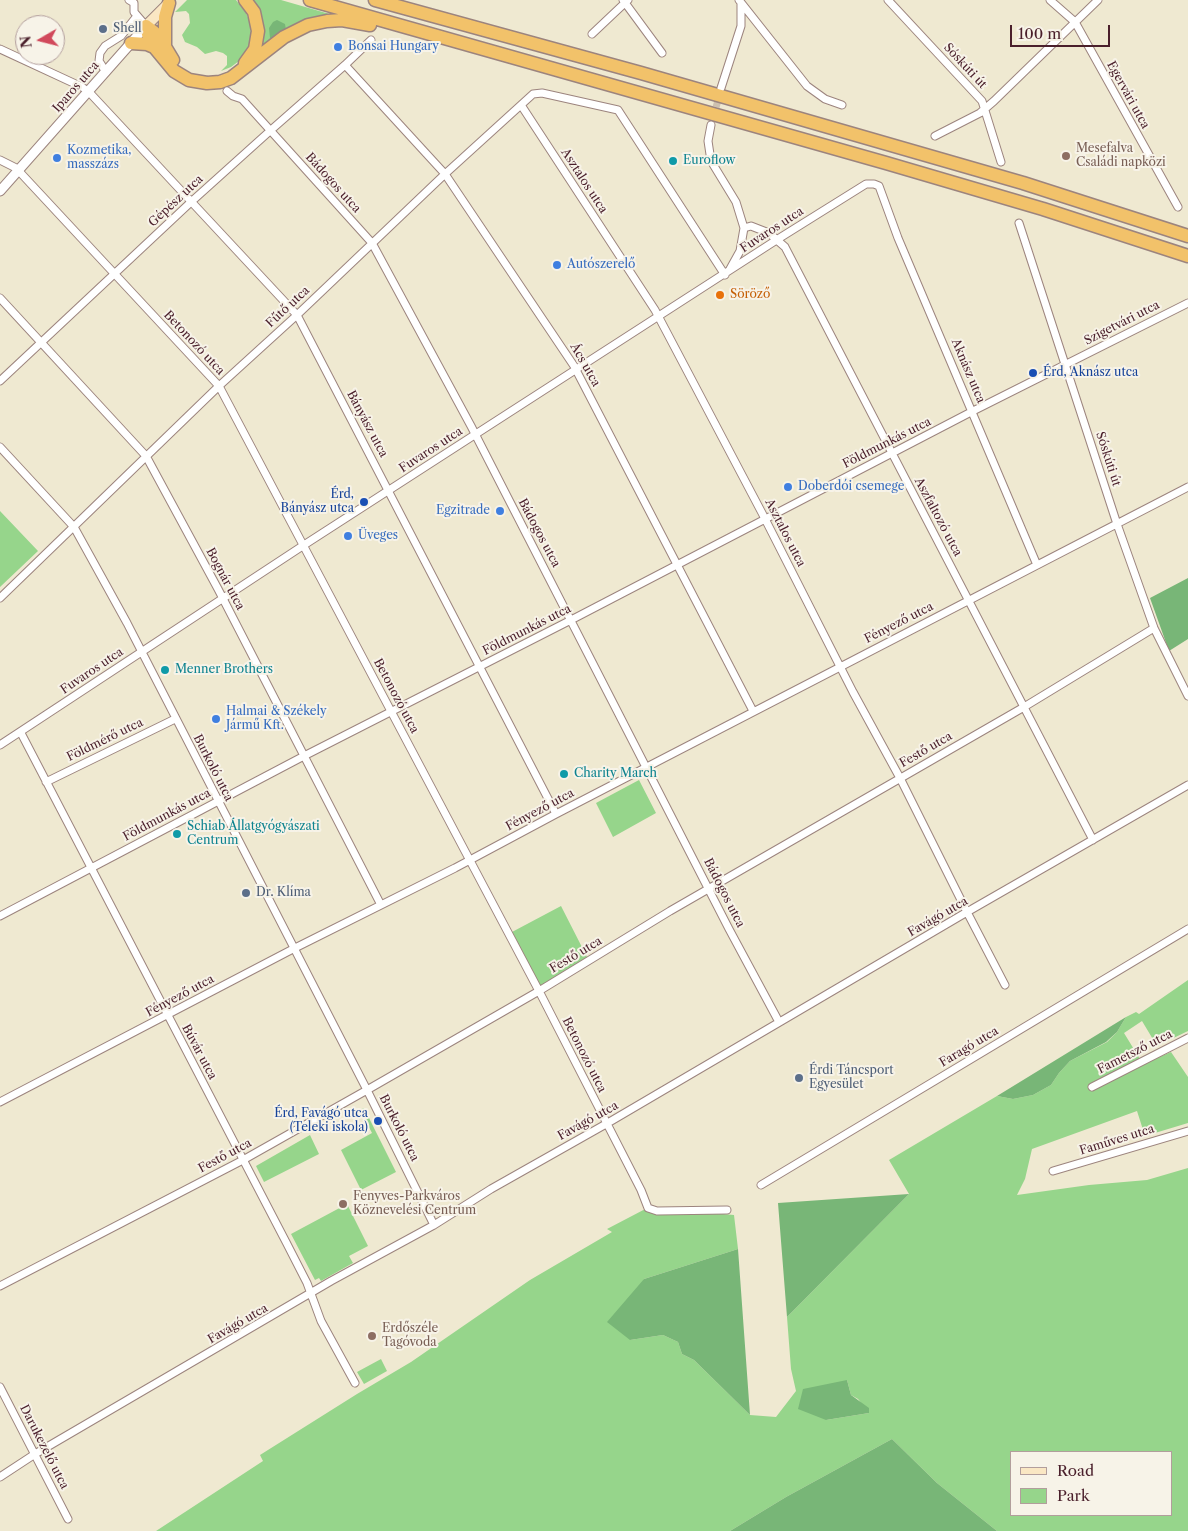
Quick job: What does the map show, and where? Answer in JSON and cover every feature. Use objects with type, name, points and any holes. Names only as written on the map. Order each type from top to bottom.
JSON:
[{"type":"highway","points":[[132,43],[159,47],[179,67],[198,77],[220,77],[238,69],[251,57],[258,40],[258,22],[254,12],[245,0]]},
{"type":"highway","points":[[310,0],[962,185],[1188,256]]},
{"type":"highway","points":[[375,0],[623,68],[1013,180],[1188,236]]},
{"type":"highway","points":[[406,0],[413,2],[440,18]]},
{"type":"highway","points":[[159,47],[170,1]]},
{"type":"highway","points":[[146,26],[157,35],[159,47],[174,71],[194,82],[207,83],[220,82],[231,78],[284,37],[308,25],[327,21],[362,23],[411,35],[441,37]]},
{"type":"main road","name":"Iparos utca","points":[[146,26],[170,1]]},
{"type":"street","points":[[129,0],[134,4],[134,12],[146,26]]},
{"type":"street","points":[[722,88],[741,26],[742,12],[739,0]]},
{"type":"street","points":[[739,0],[806,86],[826,99],[842,105]]},
{"type":"street","name":"Sóskúti út","points":[[888,0],[971,88],[985,107],[1001,162]]},
{"type":"street","name":"Egervári utca","points":[[1050,0],[1075,22],[1178,207]]},
{"type":"street","points":[[935,136],[980,113],[1098,0]]},
{"type":"street","points":[[592,34],[626,1],[662,53]]},
{"type":"street","points":[[106,72],[99,61],[100,53],[105,46],[122,36],[137,16]]},
{"type":"street","name":"Iparos utca","points":[[0,191],[146,26]]},
{"type":"street","name":"Gépész utca","points":[[0,381],[191,202],[371,40]]},
{"type":"street","name":"Bányász utca","points":[[0,49],[89,92],[297,315],[556,814]]},
{"type":"street","name":"Ács utca","points":[[345,65],[444,174],[576,370],[753,711]]},
{"type":"street","name":"Bádogos utca","points":[[227,91],[233,96],[242,99],[372,243],[572,620],[779,1022]]},
{"type":"street","name":"Fűtő utca","points":[[0,598],[219,386],[297,315],[444,174],[534,94],[542,93],[615,108],[621,113],[725,275]]},
{"type":"street","name":"Asztalos utca","points":[[521,105],[658,316],[900,778],[966,912],[1006,985]]},
{"type":"street","points":[[711,125],[708,141],[711,161],[720,179],[732,195],[741,215],[744,228],[740,251],[725,275]]},
{"type":"street","name":"Betonozó utca","points":[[0,160],[18,170],[219,386],[539,991],[641,1190],[648,1208],[657,1211],[727,1210]]},
{"type":"street","name":"Fuvaros utca","points":[[0,745],[21,733],[304,544],[658,316],[725,275],[778,239],[866,184],[879,186]]},
{"type":"street","name":"Aknász utca","points":[[879,186],[898,238],[1037,565]]},
{"type":"street","name":"Sóskúti út","points":[[1019,224],[1117,524],[1154,628],[1188,696]]},
{"type":"street","points":[[744,228],[751,226],[778,239]]},
{"type":"street","name":"Aszfaltozó utca","points":[[778,239],[785,247],[1093,840]]},
{"type":"street","name":"Bognár utca","points":[[0,298],[146,456],[381,905]]},
{"type":"street","name":"Szigetvári utca","points":[[1065,364],[1188,303]]},
{"type":"street","name":"Földmunkás utca","points":[[0,916],[304,756],[479,668],[1065,364]]},
{"type":"street","name":"Burkoló utca","points":[[0,447],[74,527],[218,801],[367,1090],[434,1225]]},
{"type":"street","name":"Fényező utca","points":[[0,1102],[1188,487]]},
{"type":"street","name":"Festő utca","points":[[0,1286],[243,1160],[367,1090],[539,991],[670,911],[1024,707],[1154,628]]},
{"type":"street","name":"Földmérő utca","points":[[46,782],[175,718]]},
{"type":"street","name":"Búvár utca","points":[[21,733],[302,1274],[321,1321],[355,1383]]},
{"type":"street","name":"Favágó utca","points":[[0,1477],[35,1454],[310,1294],[434,1225],[491,1189],[606,1124],[1188,784]]},
{"type":"street","name":"Faragó utca","points":[[761,1185],[1188,930]]},
{"type":"street","name":"Fametsző utca","points":[[1092,1087],[1188,1038]]},
{"type":"street","name":"Faműves utca","points":[[1053,1171],[1188,1130]]},
{"type":"street","name":"Darukezelő utca","points":[[0,1387],[68,1518]]},
{"type":"green space","points":[[187,0],[236,0],[246,13],[250,22],[250,43],[246,53],[231,67],[221,71],[227,65],[227,56],[223,53],[216,51],[205,54],[197,47],[185,42],[182,35],[190,23],[189,14],[186,11],[175,12]]},
{"type":"green space","points":[[251,0],[281,0],[333,15],[261,50],[264,32]]},
{"type":"green space","points":[[277,20],[285,24],[286,30],[272,40],[269,28]]},
{"type":"green space","points":[[0,511],[38,551],[0,587]]},
{"type":"green space","points":[[1188,578],[1188,639],[1169,651],[1150,598]]},
{"type":"green space","points":[[639,780],[656,813],[613,837],[596,803]]},
{"type":"green space","points":[[561,906],[587,957],[540,987],[512,932]]},
{"type":"green space","points":[[1188,980],[1188,1031],[1157,1046],[1142,1021],[1124,1033],[1143,1064],[1171,1052],[1188,1077],[1188,1123],[1145,1136],[1137,1111],[1032,1149],[1025,1179],[1017,1195],[1089,1185],[1147,1180],[1188,1168],[1188,1531],[997,1531],[937,1483],[892,1439],[786,1497],[730,1531],[156,1531],[263,1461],[260,1455],[411,1362],[530,1280],[612,1232],[607,1229],[651,1206],[734,1215],[738,1249],[644,1279],[630,1340],[663,1335],[678,1342],[682,1354],[694,1360],[750,1415],[776,1417],[796,1391],[791,1369],[787,1317],[909,1194],[889,1160],[997,1096],[1013,1099],[1033,1095],[1051,1085],[1070,1061],[1107,1042],[1117,1032],[1126,1017],[1136,1012],[1139,1014]],"holes":[[[847,1380],[851,1395],[858,1399],[869,1413],[826,1420]]]},
{"type":"green space","points":[[1126,1017],[1117,1032],[1106,1042],[1070,1061],[1051,1085],[1033,1095],[1013,1099],[997,1096]]},
{"type":"green space","points":[[364,1108],[396,1172],[361,1190],[341,1150],[372,1133],[360,1110]]},
{"type":"green space","points":[[310,1135],[319,1154],[264,1182],[256,1166]]},
{"type":"green space","points":[[909,1194],[787,1317],[778,1203]]},
{"type":"green space","points":[[347,1204],[368,1246],[349,1256],[353,1263],[321,1281],[319,1278],[315,1280],[291,1234]]},
{"type":"green space","points":[[738,1249],[750,1415],[694,1360],[682,1354],[678,1342],[663,1335],[630,1340],[607,1322],[644,1279]]},
{"type":"green space","points":[[381,1359],[387,1371],[364,1384],[357,1372]]},
{"type":"green space","points":[[847,1380],[851,1395],[869,1408],[869,1413],[826,1420],[798,1409],[803,1389]]},
{"type":"green space","points":[[892,1439],[937,1483],[997,1531],[730,1531],[786,1497]]},
{"type":"tunnel","points":[[713,117],[720,94]]},
{"type":"place","name":"Shell","points":[[103,29]]},
{"type":"place","name":"Bonsai Hungary","points":[[338,47]]},
{"type":"place","name":"Mesefalva Családi napközi","points":[[1066,156]]},
{"type":"place","name":"Kozmetika, masszázs","points":[[57,158]]},
{"type":"place","name":"Euroflow","points":[[673,161]]},
{"type":"place","name":"Autószerelő","points":[[557,265]]},
{"type":"place","name":"Söröző","points":[[720,295]]},
{"type":"place","name":"Érd, Aknász utca","points":[[1033,373]]},
{"type":"place","name":"Doberdói csemege","points":[[788,487]]},
{"type":"place","name":"Érd, Bányász utca","points":[[364,502]]},
{"type":"place","name":"Egzitrade","points":[[500,511]]},
{"type":"place","name":"Üveges","points":[[348,536]]},
{"type":"place","name":"Menner Brothers","points":[[165,670]]},
{"type":"place","name":"Halmai & Székely Jármű Kft.","points":[[216,719]]},
{"type":"place","name":"Charity March","points":[[564,774]]},
{"type":"place","name":"Schiab Állatgyógyászati Centrum","points":[[177,834]]},
{"type":"place","name":"Dr. Klíma","points":[[246,893]]},
{"type":"place","name":"Érdi Táncsport Egyesület","points":[[799,1078]]},
{"type":"place","name":"Érd, Favágó utca (Teleki iskola)","points":[[378,1121]]},
{"type":"place","name":"Fenyves-Parkváros Köznevelési Centrum","points":[[343,1204]]},
{"type":"place","name":"Erdőszéle Tagóvoda","points":[[372,1336]]}]
